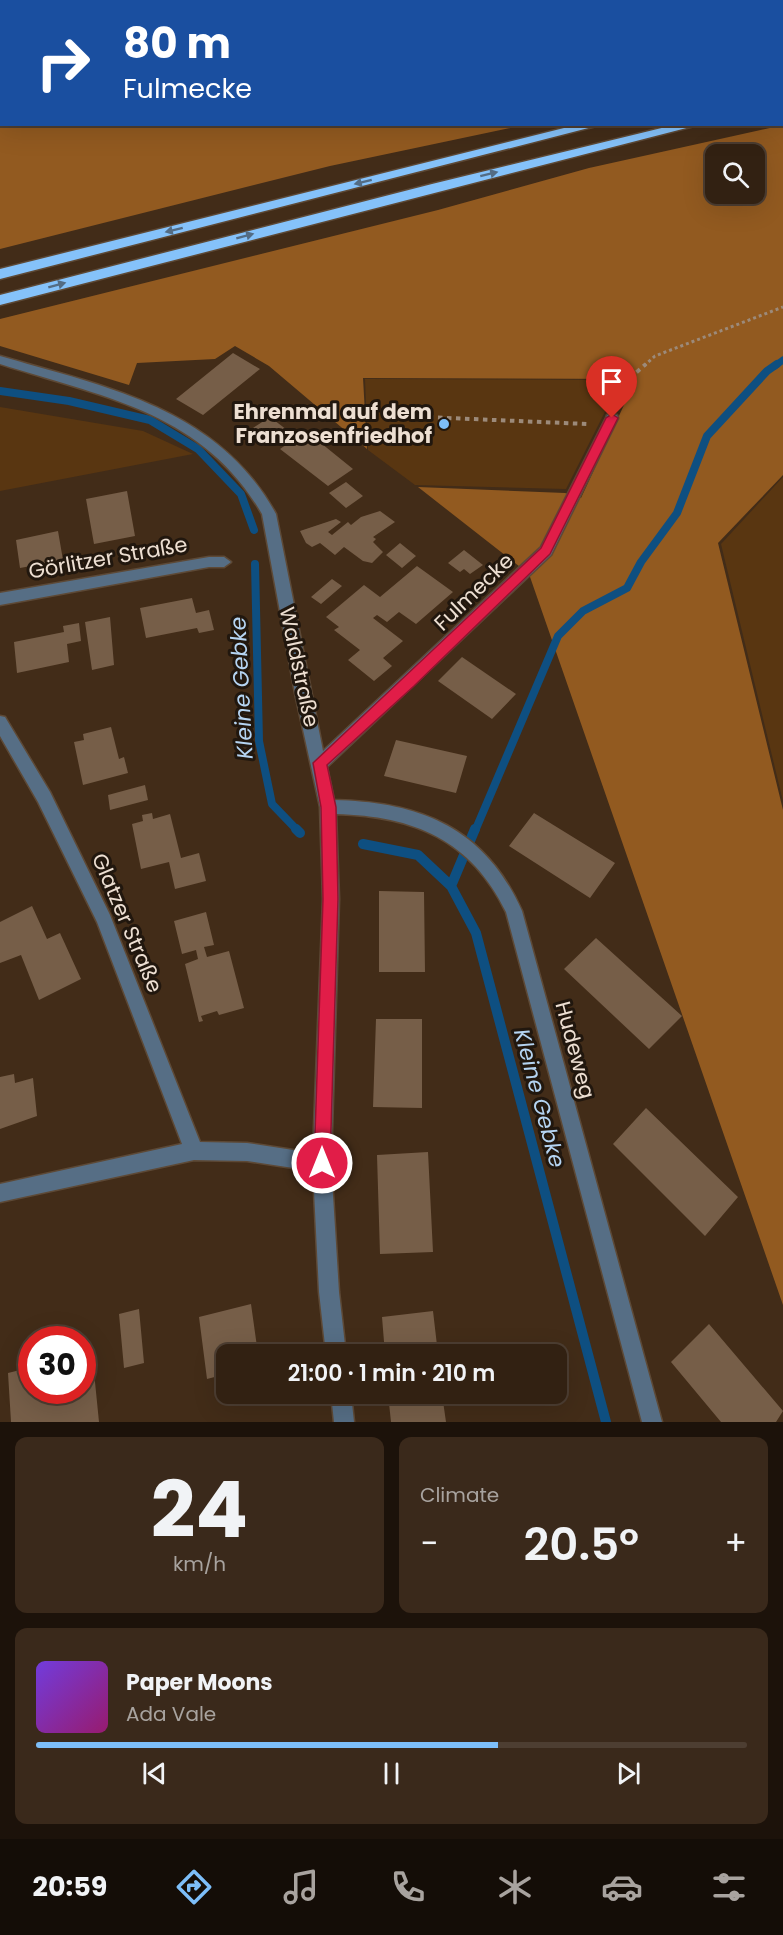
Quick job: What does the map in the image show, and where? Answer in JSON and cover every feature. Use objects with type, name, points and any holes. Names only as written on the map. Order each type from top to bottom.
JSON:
[{"type":"highway","points":[[0,274],[590,126]]},
{"type":"highway","points":[[0,300],[432,188],[688,126]]},
{"type":"street","name":"Waldstraße","points":[[0,360],[111,392],[150,408],[208,445],[255,488],[269,514],[302,693],[320,763],[328,807],[331,899],[322,1163],[329,1292],[335,1344]]},
{"type":"street","name":"Fulmecke","points":[[320,763],[409,682],[546,551],[610,421]]},
{"type":"street","name":"Görlitzer Straße","points":[[0,599],[209,562],[224,562]]},
{"type":"street","name":"Glatzer Straße","points":[[0,722],[5,741],[44,797],[104,920],[194,1150]]},
{"type":"street","name":"Hudeweg","points":[[328,807],[365,807],[423,821],[476,852],[502,883],[514,911],[652,1422]]},
{"type":"street","points":[[0,1192],[194,1150],[247,1152],[322,1163]]},
{"type":"street","points":[[342,1404],[344,1422]]},
{"type":"path","points":[[402,416],[610,421],[630,378],[655,356],[783,307]]},
{"type":"shaded area","points":[[0,126],[519,126],[330,166],[0,249]]},
{"type":"shaded area","points":[[783,126],[783,475],[718,543],[783,810],[783,1305],[529,574],[418,487],[565,493],[581,498],[636,379],[363,378],[367,449],[269,366],[235,346],[215,359],[137,363],[129,385],[0,346],[0,319],[438,210],[589,168]]},
{"type":"shaded area","points":[[365,379],[621,380],[566,489],[415,485],[368,450]]},
{"type":"shaded area","points":[[0,407],[143,431],[193,454],[0,491]]},
{"type":"shaded area","points":[[783,477],[783,801],[721,544]]},
{"type":"building","points":[[233,353],[260,369],[203,415],[176,399]]},
{"type":"building","points":[[270,417],[291,433],[274,445],[253,428]]},
{"type":"building","points":[[306,431],[353,469],[328,486],[280,449]]},
{"type":"building","points":[[346,482],[363,496],[346,508],[329,493]]},
{"type":"building","points":[[127,491],[135,536],[94,544],[86,499]]},
{"type":"building","points":[[380,511],[395,522],[373,537],[376,539],[373,542],[383,552],[372,563],[363,561],[344,547],[335,555],[320,543],[312,547],[306,543],[300,531],[336,519],[341,522],[328,532],[332,535],[348,522],[351,525],[361,517]]},
{"type":"building","points":[[58,531],[63,560],[20,568],[16,540]]},
{"type":"building","points":[[400,543],[416,556],[402,568],[386,555]]},
{"type":"building","points":[[464,550],[483,565],[470,574],[464,569],[460,572],[448,563]]},
{"type":"building","points":[[417,566],[453,592],[416,624],[399,612],[387,622],[377,615],[373,618],[403,641],[383,658],[392,666],[374,681],[348,660],[360,650],[334,630],[339,627],[326,617],[364,585],[380,597]]},
{"type":"building","points":[[332,579],[342,586],[321,604],[311,597]]},
{"type":"building","points":[[192,598],[196,613],[209,610],[214,630],[199,633],[197,628],[146,638],[140,608]]},
{"type":"building","points":[[110,617],[114,665],[92,670],[85,622]]},
{"type":"building","points":[[79,623],[81,641],[67,644],[69,662],[17,673],[14,642],[64,632],[63,626]]},
{"type":"building","points":[[462,657],[516,694],[492,719],[438,681]]},
{"type":"building","points":[[111,727],[119,759],[124,757],[128,773],[83,785],[74,742],[84,740],[83,734]]},
{"type":"building","points":[[396,740],[467,756],[456,793],[384,776]]},
{"type":"building","points":[[145,785],[148,800],[110,810],[108,795]]},
{"type":"building","points":[[152,813],[153,819],[170,814],[181,858],[199,853],[206,881],[175,889],[169,862],[141,869],[132,824],[143,821],[142,815]]},
{"type":"building","points":[[534,813],[615,863],[590,898],[509,846]]},
{"type":"building","points":[[379,891],[424,892],[425,972],[379,972]]},
{"type":"building","points":[[32,906],[47,939],[60,933],[81,979],[39,1000],[21,955],[0,963],[0,922]]},
{"type":"building","points":[[206,912],[214,945],[204,947],[207,957],[229,951],[244,1008],[219,1015],[217,1011],[201,1016],[203,1021],[199,1022],[185,964],[198,959],[196,950],[182,954],[174,921]]},
{"type":"building","points":[[596,938],[682,1016],[649,1049],[564,969]]},
{"type":"building","points":[[376,1019],[422,1019],[422,1108],[373,1107]]},
{"type":"building","points":[[14,1074],[15,1083],[33,1078],[37,1116],[0,1129],[0,1077]]},
{"type":"building","points":[[646,1108],[738,1197],[705,1236],[613,1144]]},
{"type":"building","points":[[428,1152],[433,1252],[380,1254],[377,1155]]},
{"type":"building","points":[[251,1304],[257,1344],[216,1344],[216,1377],[207,1379],[199,1317]]},
{"type":"building","points":[[139,1309],[144,1363],[124,1368],[119,1314]]},
{"type":"building","points":[[433,1311],[437,1344],[384,1344],[382,1317]]},
{"type":"building","points":[[709,1324],[783,1411],[776,1422],[721,1422],[671,1362]]},
{"type":"building","points":[[18,1370],[18,1404],[96,1404],[96,1392],[99,1422],[11,1422],[8,1373]]},
{"type":"building","points":[[389,1404],[443,1404],[446,1422],[391,1422]]},
{"type":"waterway","points":[[775,366],[783,360]]},
{"type":"waterway","points":[[475,831],[558,636],[583,611],[627,588],[641,562],[677,513],[707,436],[767,371],[777,364]]},
{"type":"waterway","name":"Kleine Gebke","points":[[0,391],[69,401],[150,420],[198,449],[241,494],[254,530]]},
{"type":"waterway","name":"Kleine Gebke","points":[[255,564],[259,741],[272,804],[298,831]]},
{"type":"waterway","points":[[451,886],[475,829]]},
{"type":"waterway","name":"Kleine Gebke","points":[[363,844],[418,855],[451,886]]},
{"type":"waterway","name":"Kleine Gebke","points":[[451,886],[476,933],[606,1422]]},
{"type":"place","name":"Ehrenmal auf dem Franzosenfriedhof","points":[[444,424]]},
{"type":"route","points":[[322,1163],[323,1077],[331,899],[328,807],[320,763],[409,682],[546,551],[612,418]]}]
